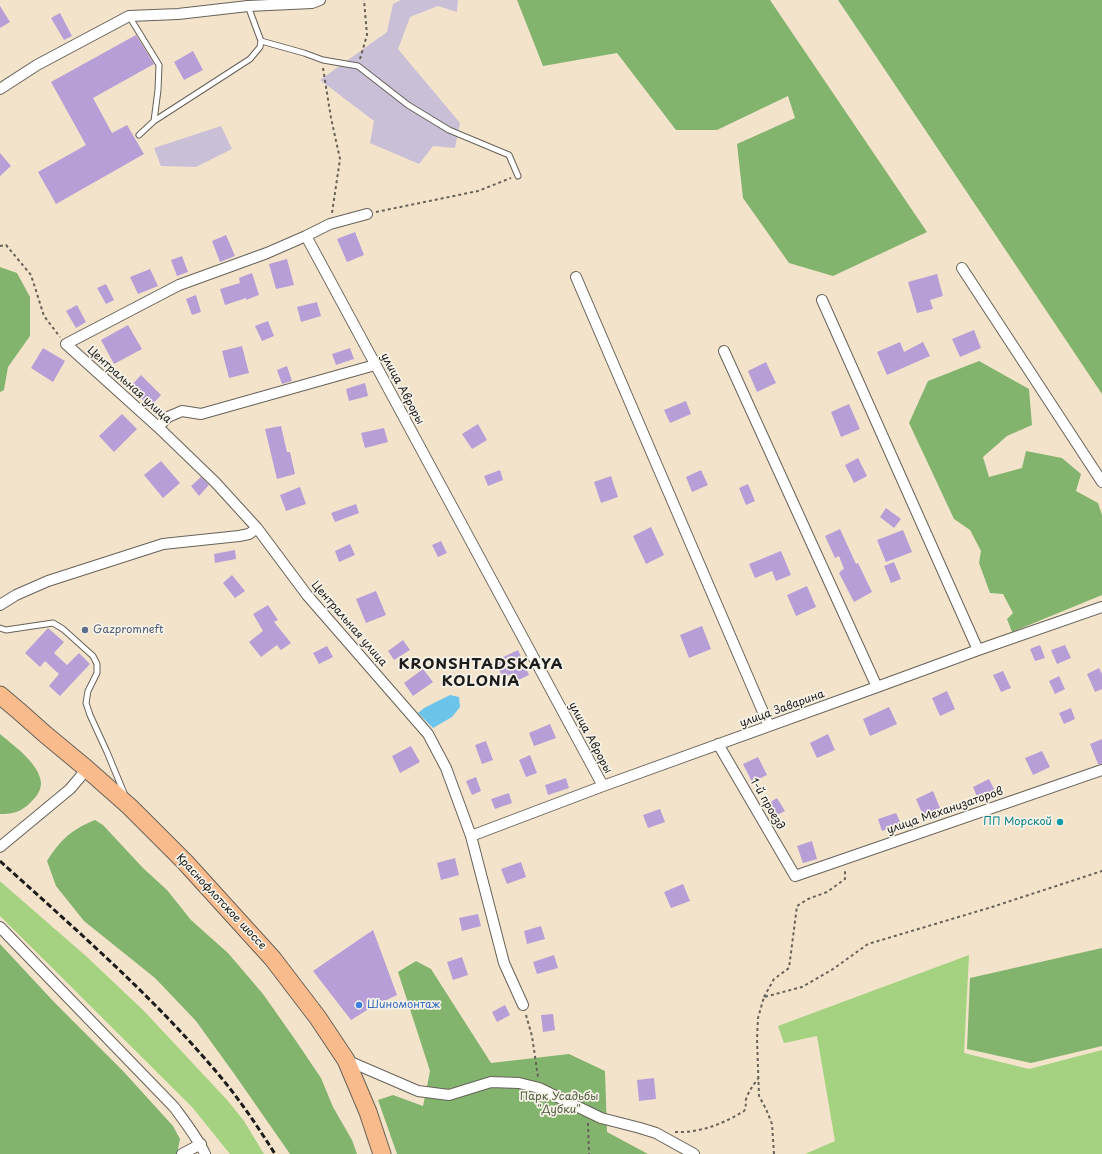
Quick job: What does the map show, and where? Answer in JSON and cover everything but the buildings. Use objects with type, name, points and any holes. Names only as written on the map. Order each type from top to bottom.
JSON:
[{"type":"main road","name":"Краснофлотское шоссе","points":[[0,695],[130,807],[185,862],[273,959],[318,1018],[346,1060],[368,1112],[382,1154]]},
{"type":"street","points":[[0,89],[37,65],[129,16],[178,14],[248,6],[312,3],[320,0]]},
{"type":"street","points":[[66,344],[179,285],[267,253],[330,224],[367,214]]},
{"type":"street","name":"улица Авроры","points":[[306,236],[603,786]]},
{"type":"street","points":[[962,268],[1102,482]]},
{"type":"street","points":[[576,277],[769,726]]},
{"type":"street","points":[[822,300],[978,650]]},
{"type":"street","name":"Центральная улица","points":[[66,344],[158,427],[215,482],[257,528],[307,595],[428,734],[446,768],[471,836],[504,963],[523,1005]]},
{"type":"street","points":[[724,351],[877,687]]},
{"type":"street","points":[[158,427],[168,417],[182,411],[201,414],[375,365]]},
{"type":"street","points":[[0,605],[16,595],[48,581],[163,544],[239,536],[249,534],[257,528]]},
{"type":"street","name":"улица Заварина","points":[[471,836],[718,744],[1102,607]]},
{"type":"street","name":"1-й проезд","points":[[718,744],[795,876]]},
{"type":"street","points":[[0,847],[70,789],[87,769]]},
{"type":"street","name":"улица Механизаторов","points":[[795,876],[1102,770]]},
{"type":"street","points":[[0,927],[174,1108],[191,1129],[201,1144],[205,1154]]},
{"type":"street","points":[[346,1060],[418,1091],[449,1095],[491,1082],[519,1083],[539,1088],[588,1113],[656,1133],[694,1154]]},
{"type":"street","points":[[182,1154],[201,1144]]},
{"type":"lane","points":[[140,135],[154,121],[250,59],[260,47],[261,41],[248,6]]},
{"type":"lane","points":[[129,16],[159,65],[158,90],[154,121]]},
{"type":"lane","points":[[261,41],[323,60],[358,66],[408,105],[449,130],[509,155],[518,176]]},
{"type":"lane","points":[[0,628],[6,630],[53,623],[63,629],[93,656],[97,664],[97,673],[88,692],[86,703],[130,807]]},
{"type":"path","points":[[358,66],[367,35],[364,0]]},
{"type":"path","points":[[323,60],[331,118],[340,158],[330,224]]},
{"type":"path","points":[[367,214],[478,191],[518,176]]},
{"type":"path","points":[[0,246],[6,245],[31,275],[44,316],[66,344]]},
{"type":"path","points":[[774,1154],[772,1124],[759,1096],[757,1039],[758,1018],[764,997],[774,979],[789,968],[797,906],[808,899],[827,892],[845,878],[844,859]]},
{"type":"path","points":[[764,997],[779,994],[802,986],[834,969],[868,944],[992,907],[1102,871]]},
{"type":"path","points":[[523,1005],[532,1036],[539,1088]]},
{"type":"path","points":[[656,1133],[670,1131],[686,1132],[706,1128],[718,1125],[736,1116],[744,1111],[746,1107],[746,1100],[752,1086],[758,1078]]},
{"type":"path","points":[[588,1113],[589,1154]]},
{"type":"shaded area","points":[[401,0],[458,0],[457,12],[438,6],[410,17],[398,49],[460,123],[455,148],[433,146],[419,164],[370,143],[374,121],[320,80],[387,32],[393,4]]},
{"type":"shaded area","points":[[221,126],[232,149],[196,167],[161,166],[154,148]]},
{"type":"green space","points":[[517,0],[770,0],[927,232],[833,276],[789,263],[743,198],[737,144],[795,118],[788,96],[717,130],[676,130],[617,53],[543,66]]},
{"type":"green space","points":[[838,0],[1102,0],[1102,394],[869,46]]},
{"type":"green space","points":[[0,267],[17,273],[30,297],[30,336],[8,367],[4,390],[0,392]]},
{"type":"green space","points":[[979,361],[1029,389],[1032,425],[1007,436],[983,457],[989,477],[1022,468],[1026,451],[1062,458],[1081,474],[1076,491],[1098,503],[1102,515],[1102,595],[1012,632],[1007,619],[1013,613],[1003,594],[990,593],[979,563],[981,551],[970,530],[954,519],[909,423],[928,381]]},
{"type":"green space","points":[[0,734],[31,762],[36,769],[41,783],[39,791],[31,802],[17,812],[9,814],[0,814]]},
{"type":"green space","points":[[95,820],[103,825],[143,868],[167,890],[191,920],[228,953],[263,994],[321,1078],[333,1107],[352,1140],[357,1154],[290,1154],[196,1021],[155,978],[84,921],[56,886],[47,861],[67,836]]},
{"type":"green space","points":[[0,882],[87,957],[144,1011],[228,1101],[244,1121],[264,1154],[230,1154],[192,1107],[0,916]]},
{"type":"green space","points":[[0,944],[55,1003],[123,1071],[173,1126],[180,1139],[177,1154],[0,1154]]},
{"type":"green space","points":[[1102,948],[1102,1046],[1031,1063],[967,1049],[970,978]]},
{"type":"green space","points":[[969,955],[964,1053],[1029,1069],[1102,1050],[1102,1154],[805,1154],[835,1141],[817,1036],[784,1043],[778,1026]]},
{"type":"green space","name":"Парк Усадьбы \"Дубки\"","points":[[416,961],[431,969],[491,1063],[569,1054],[605,1071],[607,1132],[648,1154],[397,1154],[378,1100],[393,1095],[423,1106],[430,1071],[398,972]]},
{"type":"water","points":[[450,695],[459,697],[460,707],[452,717],[433,728],[418,713],[424,708]]},
{"type":"railway","points":[[0,861],[113,964],[168,1018],[227,1084],[275,1154]]},
{"type":"place","name":"Gazpromneft","points":[[85,630]]},
{"type":"place","name":"ПП Морской","points":[[1060,822]]},
{"type":"place","name":"Шиномонтаж","points":[[359,1005]]},
{"type":"district","name":"KRONSHTADSKAYA KOLONIA","points":[[481,674]]}]
